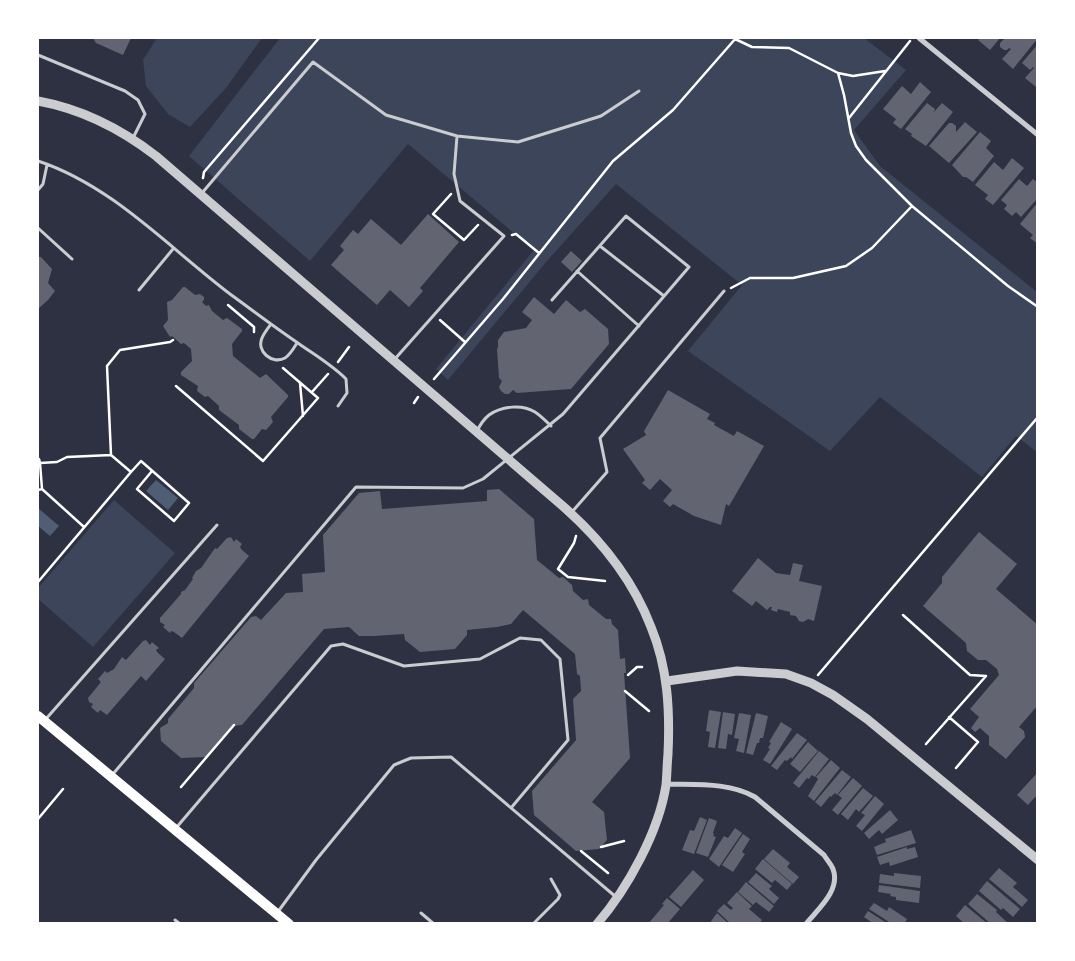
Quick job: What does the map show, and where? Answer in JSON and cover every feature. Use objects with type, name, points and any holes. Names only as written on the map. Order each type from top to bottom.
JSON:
[{"type":"main road","points":[[41,718],[289,924]]},
{"type":"street","points":[[919,38],[1038,135]]},
{"type":"street","points":[[38,101],[85,114],[109,125],[156,156],[394,360],[507,460],[571,513],[606,550],[630,584],[652,628],[666,681],[669,732],[666,784],[659,812],[648,841],[617,898],[597,924]]},
{"type":"street","points":[[666,681],[737,671],[786,674],[811,683],[867,719],[1038,860]]},
{"type":"street","points":[[666,784],[744,790],[755,796],[824,855],[832,868],[834,884],[828,898],[806,924]]},
{"type":"lane","points":[[38,55],[125,91],[138,100],[145,114],[132,139]]},
{"type":"lane","points":[[201,194],[313,62],[386,115],[458,136],[518,142],[601,116],[639,91]]},
{"type":"lane","points":[[394,360],[504,236],[460,201],[454,174],[458,136]]},
{"type":"lane","points":[[38,161],[87,183],[133,214],[206,276],[297,343],[334,367],[346,379],[348,393],[338,406]]},
{"type":"lane","points":[[38,190],[43,184],[47,164]]},
{"type":"lane","points":[[111,776],[356,487],[462,488],[483,479],[551,426],[563,414],[689,267],[626,216],[552,300]]},
{"type":"lane","points":[[38,228],[72,259]]},
{"type":"lane","points":[[600,246],[664,296]]},
{"type":"lane","points":[[139,290],[174,249]]},
{"type":"lane","points":[[577,271],[639,326]]},
{"type":"lane","points":[[571,513],[607,472],[600,438],[724,291]]},
{"type":"lane","points":[[271,324],[260,343],[264,354],[268,357],[276,360],[284,358],[297,343]]},
{"type":"lane","points":[[476,432],[487,416],[497,410],[507,408],[523,407],[534,412],[551,426]]},
{"type":"lane","points":[[41,718],[216,525]]},
{"type":"lane","points":[[175,830],[331,646],[343,644],[404,666],[480,659],[520,638],[541,640],[548,646],[560,659],[568,740],[510,808]]},
{"type":"lane","points":[[276,913],[316,860],[394,765],[411,758],[451,757],[617,898]]},
{"type":"lane","points":[[533,924],[560,895],[551,879]]},
{"type":"lane","points":[[421,913],[434,924]]},
{"type":"lane","points":[[175,920],[180,924]]},
{"type":"path","points":[[204,172],[319,38]]},
{"type":"path","points":[[434,379],[503,299],[614,161],[672,110],[734,38],[752,47],[789,48],[838,73],[854,76],[885,71]]},
{"type":"path","points":[[849,118],[912,38]]},
{"type":"path","points":[[838,73],[851,132],[856,146],[866,160],[912,206],[1008,286],[1038,307]]},
{"type":"path","points":[[456,187],[433,214],[464,240],[484,220]]},
{"type":"path","points":[[724,291],[750,278],[793,278],[846,266],[872,248],[912,206]]},
{"type":"path","points":[[504,236],[516,234],[539,253]]},
{"type":"path","points":[[225,303],[254,327],[254,336]]},
{"type":"path","points":[[434,314],[465,342]]},
{"type":"path","points":[[110,455],[107,366],[120,350],[173,340]]},
{"type":"path","points":[[176,386],[263,461],[318,398],[283,368],[279,369]]},
{"type":"path","points":[[300,382],[303,416]]},
{"type":"path","points":[[414,403],[418,397]]},
{"type":"path","points":[[823,668],[1038,417]]},
{"type":"path","points":[[84,527],[42,489],[39,461],[57,462],[67,457],[110,455],[131,472]]},
{"type":"path","points":[[38,582],[140,461],[152,471],[190,503],[174,521],[137,489],[152,471]]},
{"type":"path","points":[[38,490],[42,489]]},
{"type":"path","points":[[576,534],[574,543],[558,569],[568,577],[605,580]]},
{"type":"path","points":[[903,615],[970,676],[986,676],[926,744]]},
{"type":"path","points":[[628,675],[637,667],[642,667]]},
{"type":"path","points":[[625,691],[649,711]]},
{"type":"path","points":[[949,717],[978,742],[956,768]]},
{"type":"path","points":[[181,787],[234,725]]},
{"type":"path","points":[[38,819],[63,789]]},
{"type":"path","points":[[601,848],[624,841]]},
{"type":"path","points":[[581,851],[608,873]]},
{"type":"shaded area","points":[[157,38],[262,38],[226,88],[190,127],[168,114],[146,86],[143,60]]},
{"type":"shaded area","points":[[280,38],[864,38],[906,70],[854,130],[880,166],[1037,292],[1037,452],[1016,436],[982,477],[880,397],[830,451],[688,351],[742,285],[616,184],[547,261],[448,380],[436,369],[534,250],[408,144],[310,261],[189,156]]},
{"type":"shaded area","points":[[156,480],[178,498],[168,510],[146,491]]},
{"type":"shaded area","points":[[114,500],[175,553],[93,647],[38,599],[38,588]]},
{"type":"shaded area","points":[[38,508],[59,526],[50,536],[38,526]]},
{"type":"building","points":[[93,38],[131,38],[123,55],[96,43]]},
{"type":"building","points":[[981,38],[1000,38],[990,50],[978,40]]},
{"type":"building","points":[[1005,38],[1038,38],[1013,69],[1002,59],[1011,49],[1004,50],[1000,47],[1000,43]]},
{"type":"building","points":[[1038,44],[1038,85],[1036,87],[1025,78],[1034,68],[1030,70],[1022,63]]},
{"type":"building","points":[[920,82],[931,92],[901,129],[893,123],[896,119],[883,109],[902,86],[911,94]]},
{"type":"building","points":[[927,103],[935,109],[933,113],[942,103],[953,112],[926,146],[911,136],[912,134],[905,129]]},
{"type":"building","points":[[965,122],[977,132],[949,163],[929,146],[949,123],[956,126],[956,132]]},
{"type":"building","points":[[980,132],[991,141],[986,148],[994,156],[973,182],[963,177],[952,165]]},
{"type":"building","points":[[1012,158],[1024,168],[993,205],[985,199],[988,195],[975,185],[994,162],[1003,170]]},
{"type":"building","points":[[1019,179],[1027,186],[1033,179],[1038,183],[1038,198],[1021,217],[1016,212],[1012,216],[1004,209],[1007,205],[1001,200]]},
{"type":"building","points":[[1038,202],[1038,244],[1030,238],[1033,235],[1020,224]]},
{"type":"building","points":[[428,214],[459,242],[420,288],[423,291],[409,307],[390,290],[377,305],[331,265],[344,250],[340,246],[353,230],[358,234],[371,219],[401,245]]},
{"type":"building","points":[[571,251],[582,261],[572,272],[561,262]]},
{"type":"building","points":[[38,257],[41,257],[52,269],[48,283],[55,291],[38,309]]},
{"type":"building","points":[[183,287],[195,295],[200,294],[204,297],[202,302],[206,306],[209,305],[212,311],[223,320],[227,318],[242,329],[232,344],[233,356],[260,378],[266,374],[288,395],[271,417],[273,422],[266,430],[262,429],[254,439],[239,429],[239,425],[219,410],[219,406],[208,396],[205,397],[197,391],[198,386],[181,375],[181,372],[192,361],[191,349],[184,343],[181,344],[172,336],[170,337],[163,326],[168,320],[167,302],[172,300]]},
{"type":"building","points":[[534,297],[554,314],[566,300],[580,312],[585,309],[608,329],[609,344],[571,389],[517,393],[513,390],[509,394],[505,394],[499,387],[502,381],[499,378],[498,340],[504,332],[526,328],[532,320],[522,312]]},
{"type":"building","points":[[668,390],[710,414],[707,419],[715,423],[714,425],[734,436],[737,431],[764,446],[729,506],[726,504],[721,525],[694,516],[673,504],[670,507],[663,501],[672,490],[660,479],[650,490],[642,483],[645,480],[623,449],[646,435],[644,431]]},
{"type":"building","points":[[499,489],[534,519],[537,560],[559,578],[563,577],[572,585],[573,591],[583,600],[588,599],[589,605],[606,619],[611,619],[612,624],[618,630],[620,659],[625,658],[626,673],[624,673],[630,758],[592,802],[604,812],[607,840],[599,849],[576,851],[534,815],[532,791],[576,740],[573,699],[581,691],[575,654],[523,610],[511,624],[467,630],[467,635],[455,649],[420,652],[405,640],[404,634],[359,636],[349,627],[324,629],[242,725],[232,726],[206,757],[181,758],[161,741],[160,728],[168,723],[168,719],[194,688],[194,683],[251,617],[256,616],[261,620],[286,593],[303,592],[302,574],[325,572],[323,535],[359,493],[380,491],[382,509],[487,501],[487,490]]},
{"type":"building","points":[[979,532],[1017,564],[996,589],[1038,625],[1038,705],[1019,727],[1024,731],[1025,737],[1006,759],[989,745],[989,736],[980,728],[975,732],[971,728],[979,717],[970,709],[999,675],[997,669],[986,660],[978,660],[967,651],[966,643],[923,606],[942,583],[942,577]]},
{"type":"building","points":[[231,537],[234,542],[236,539],[242,544],[240,547],[249,556],[182,638],[174,632],[171,631],[170,633],[163,627],[165,625],[160,622],[160,618],[181,592],[185,590],[196,571],[201,568],[215,548],[217,549],[227,538]]},
{"type":"building","points":[[758,558],[776,573],[790,575],[793,563],[803,565],[799,581],[822,586],[814,621],[808,619],[803,622],[799,621],[796,616],[790,615],[790,612],[778,609],[777,612],[771,610],[772,607],[767,610],[756,601],[752,606],[732,591]]},
{"type":"building","points":[[146,640],[150,645],[152,642],[159,648],[156,650],[165,659],[146,681],[141,676],[107,715],[100,710],[98,713],[91,707],[93,704],[89,702],[88,698],[101,682],[98,679],[105,671],[107,673],[114,669],[122,657],[126,660]]},
{"type":"building","points":[[709,710],[721,712],[715,748],[708,747],[710,732],[706,731]]},
{"type":"building","points":[[723,712],[735,714],[732,735],[728,734],[726,749],[718,748]]},
{"type":"building","points":[[739,713],[751,715],[744,753],[736,751],[739,739],[734,738]]},
{"type":"building","points":[[756,713],[768,716],[763,738],[760,738],[759,743],[757,743],[753,755],[746,753]]},
{"type":"building","points":[[781,722],[792,729],[770,764],[763,760],[770,749],[768,748],[771,743],[769,742]]},
{"type":"building","points":[[797,733],[807,740],[792,759],[791,757],[787,761],[785,760],[777,770],[771,766]]},
{"type":"building","points":[[808,742],[818,751],[800,772],[790,764]]},
{"type":"building","points":[[819,751],[829,759],[815,777],[812,775],[809,779],[807,778],[799,788],[793,783]]},
{"type":"building","points":[[831,760],[840,768],[814,801],[808,796],[818,779],[816,777]]},
{"type":"building","points":[[842,770],[851,777],[837,795],[835,793],[830,796],[821,807],[815,802]]},
{"type":"building","points":[[1038,772],[1038,799],[1035,797],[1028,805],[1017,795]]},
{"type":"building","points":[[853,778],[862,786],[838,815],[832,810],[842,798],[838,795]]},
{"type":"building","points":[[863,788],[873,796],[859,812],[856,809],[848,820],[841,814]]},
{"type":"building","points":[[875,796],[884,804],[862,831],[856,826],[865,815],[861,813]]},
{"type":"building","points":[[890,810],[898,820],[882,834],[879,830],[869,839],[864,833]]},
{"type":"building","points":[[700,817],[707,820],[694,854],[682,850],[690,830],[694,831]]},
{"type":"building","points":[[709,818],[717,821],[713,833],[713,836],[716,837],[708,857],[696,853]]},
{"type":"building","points":[[735,828],[742,833],[719,867],[709,859],[724,836],[728,838]]},
{"type":"building","points":[[911,830],[916,843],[877,855],[874,847],[886,842],[885,839]]},
{"type":"building","points":[[743,834],[750,839],[742,852],[745,854],[733,872],[722,865]]},
{"type":"building","points":[[907,847],[907,849],[915,847],[918,857],[890,866],[889,862],[880,865],[877,857]]},
{"type":"building","points":[[773,849],[790,863],[787,867],[799,877],[793,884],[764,859]]},
{"type":"building","points":[[763,859],[792,884],[787,890],[775,880],[772,883],[755,869]]},
{"type":"building","points":[[999,868],[1017,883],[1013,887],[1028,900],[1022,907],[989,879]]},
{"type":"building","points":[[693,870],[704,880],[681,907],[669,897]]},
{"type":"building","points":[[756,873],[772,886],[769,889],[779,898],[774,904],[748,882]]},
{"type":"building","points":[[894,873],[921,876],[920,888],[879,883],[880,874],[894,876]]},
{"type":"building","points":[[987,881],[1020,909],[1013,917],[1003,908],[1001,910],[979,891]]},
{"type":"building","points":[[746,882],[774,906],[769,912],[756,902],[753,905],[738,892]]},
{"type":"building","points":[[879,885],[920,891],[919,903],[896,900],[896,897],[890,896],[891,894],[878,892]]},
{"type":"building","points":[[737,892],[752,906],[749,909],[762,920],[759,924],[731,924],[717,911],[724,904],[731,910],[733,908],[727,903]]},
{"type":"building","points":[[977,894],[997,910],[996,912],[1009,924],[991,924],[968,904]]},
{"type":"building","points":[[667,898],[680,909],[667,924],[648,924],[664,905],[662,904]]},
{"type":"building","points":[[874,903],[887,911],[889,907],[907,919],[904,924],[892,924],[869,909]]},
{"type":"building","points":[[965,905],[988,924],[965,924],[956,916]]},
{"type":"building","points":[[868,911],[888,924],[874,924],[864,917]]},
{"type":"building","points":[[717,913],[729,924],[709,924]]}]
